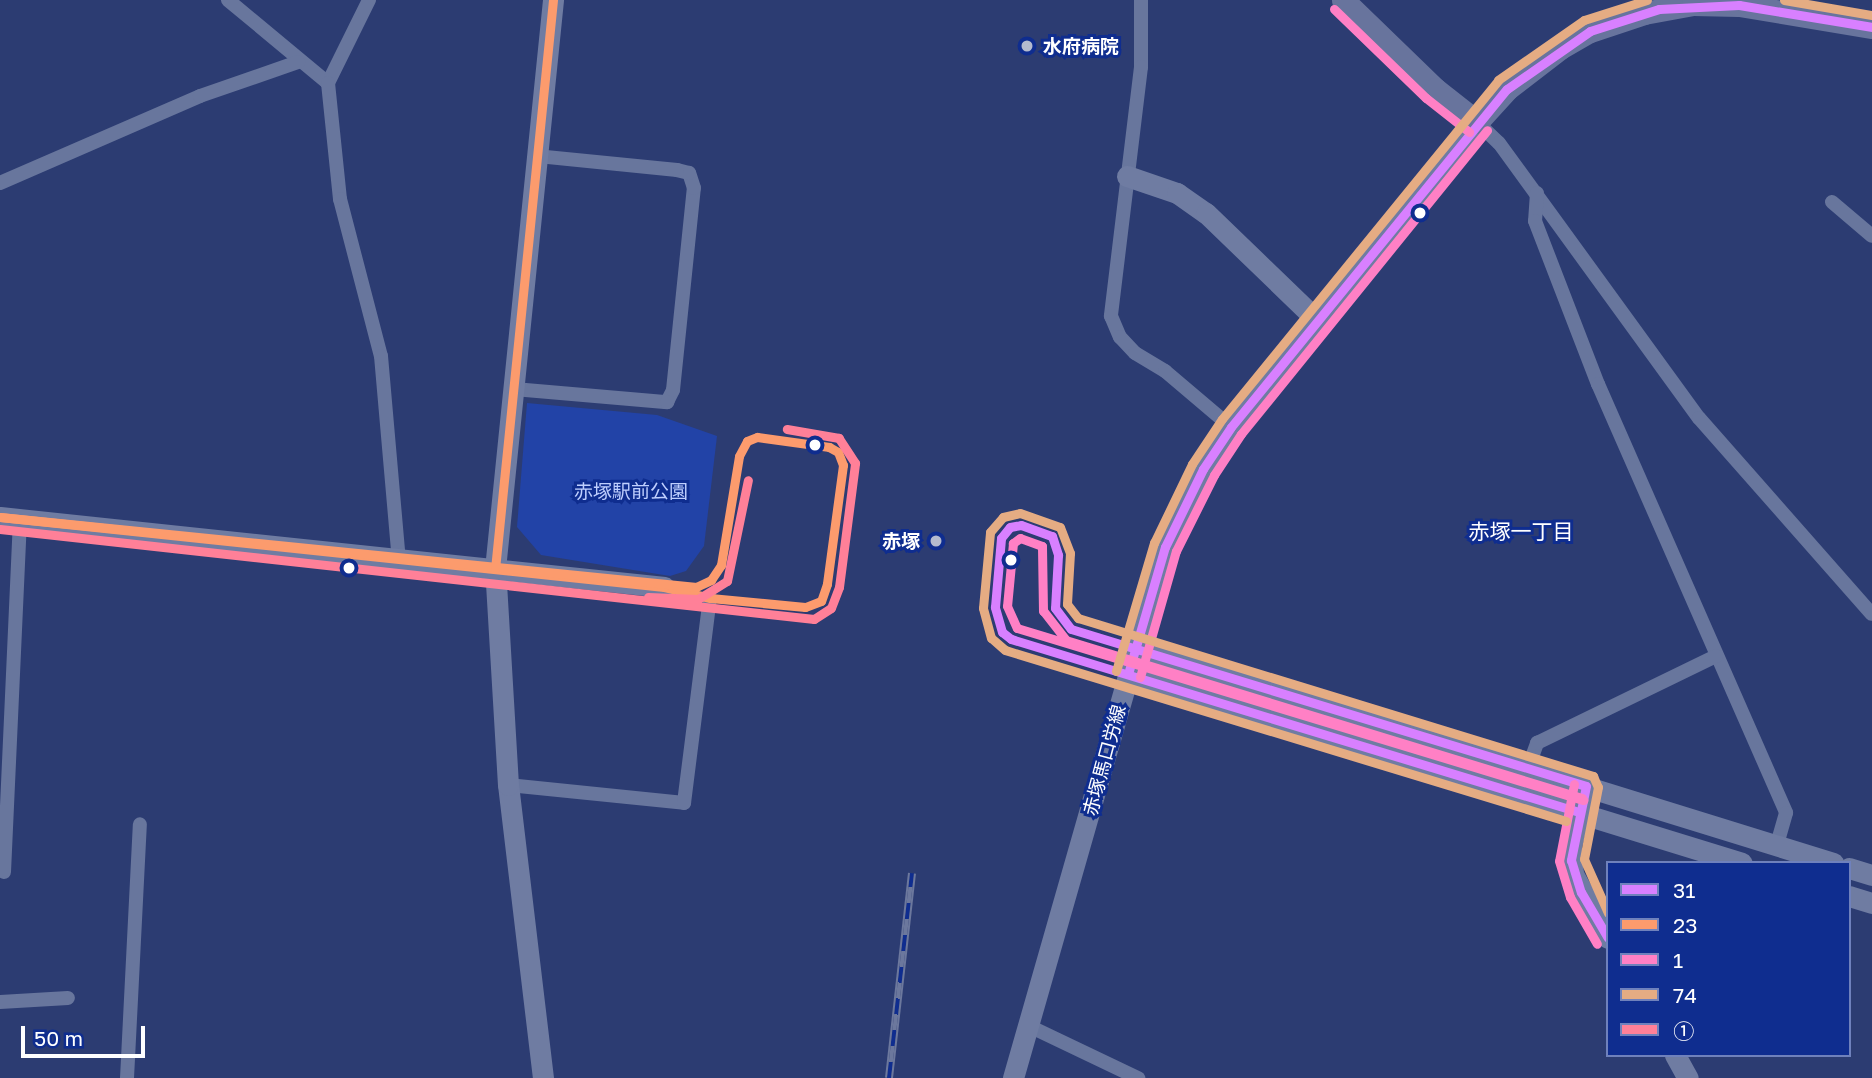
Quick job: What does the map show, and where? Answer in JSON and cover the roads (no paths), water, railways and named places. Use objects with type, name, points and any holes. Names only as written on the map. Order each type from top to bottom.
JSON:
[{"type":"main road","points":[[1343,0],[1435,89],[1478,122],[1507,89],[1574,39],[1659,4],[1739,5],[1872,27]]},
{"type":"street","points":[[228,0],[298,62],[328,83]]},
{"type":"street","points":[[369,0],[328,83],[340,199],[381,356],[399,560]]},
{"type":"street","points":[[543,1078],[508,785],[495,569],[553,0]]},
{"type":"street","points":[[1141,0],[1141,66],[1111,298],[1116,327],[1135,353],[1165,371],[1231,427]]},
{"type":"street","points":[[0,183],[200,96],[298,62]]},
{"type":"street","points":[[1478,122],[1537,193],[1699,418],[1872,614]]},
{"type":"street","name":"赤塚馬口労線","points":[[1013,1078],[1031,1027],[1135,648],[1171,532],[1231,427],[1478,122]]},
{"type":"street","points":[[514,389],[667,402],[673,390],[694,188],[690,173],[677,170],[536,156]]},
{"type":"street","points":[[1128,176],[1177,193],[1206,213],[1318,321]]},
{"type":"street","points":[[1537,193],[1535,221],[1598,384],[1786,813],[1777,845]]},
{"type":"street","points":[[1832,202],[1872,236]]},
{"type":"street","points":[[4,872],[10,518],[664,587]]},
{"type":"street","points":[[508,785],[684,803],[710,598]]},
{"type":"street","points":[[1135,648],[1827,861]]},
{"type":"street","points":[[1528,768],[1538,743],[1716,656]]},
{"type":"street","points":[[1128,674],[1736,861]]},
{"type":"street","points":[[1586,786],[1571,846],[1573,874],[1606,934]]},
{"type":"street","points":[[127,1078],[140,824]]},
{"type":"street","points":[[1851,869],[1872,875]]},
{"type":"street","points":[[1851,897],[1872,903]]},
{"type":"street","points":[[0,1002],[68,998]]},
{"type":"street","points":[[1031,1027],[1138,1078]]},
{"type":"street","points":[[1676,1057],[1688,1078]]},
{"type":"railway","points":[[889,1078],[912,873]]},
{"type":"place","name":"水府病院","points":[[1027,46]]},
{"type":"place","name":"赤塚","points":[[936,541]]},
{"type":"district","name":"赤塚一丁目","points":[[1521,531]]},
{"type":"park label","name":"赤塚駅前公園","points":[[631,491]]}]
